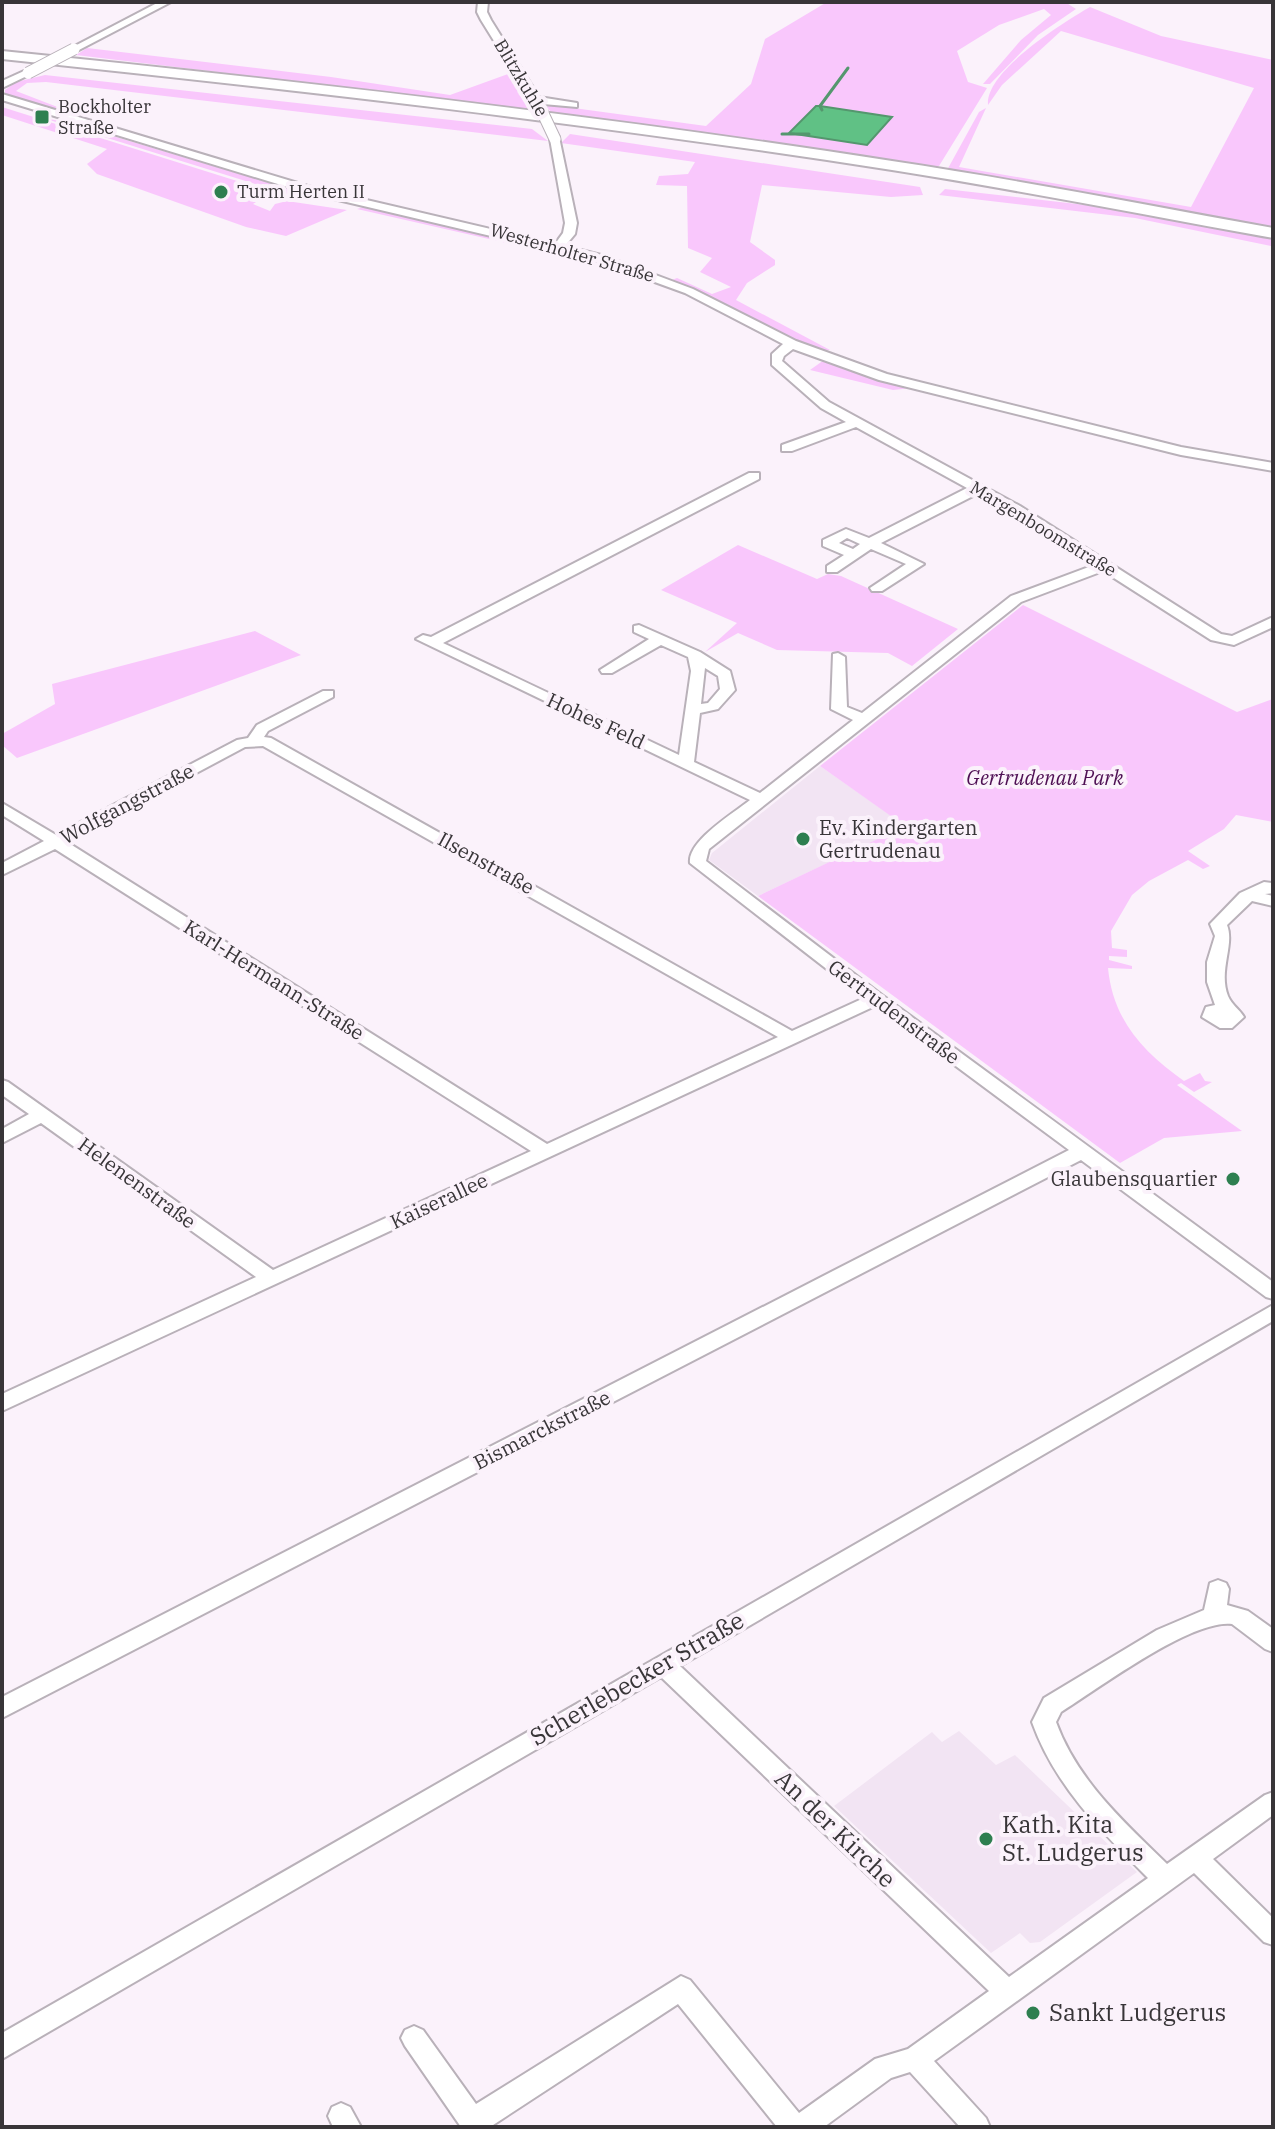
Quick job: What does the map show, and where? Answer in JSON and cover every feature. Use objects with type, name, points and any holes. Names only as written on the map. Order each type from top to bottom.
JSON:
[{"type":"highway","points":[[2,49],[149,70]]},
{"type":"highway","points":[[2,55],[565,120],[1019,186],[1273,233]]},
{"type":"highway","points":[[2,62],[398,106],[613,134],[944,184],[1110,203]]},
{"type":"street","points":[[2,85],[166,2]]},
{"type":"street","name":"Blitzkuhle","points":[[483,2],[482,12],[486,20],[538,103],[555,139],[571,223],[569,234],[559,246]]},
{"type":"street","name":"Westerholter Straße","points":[[2,97],[308,190],[559,246],[666,281],[792,344],[883,377],[1165,448],[1273,467]]},
{"type":"street","points":[[538,103],[573,105]]},
{"type":"street","name":"Margenboomstraße","points":[[792,344],[778,354],[776,362],[813,397],[855,423],[978,488],[1225,642],[1273,621]]},
{"type":"street","points":[[787,448],[855,423]]},
{"type":"street","name":"Hohes Feld","points":[[754,476],[427,641],[760,799]]},
{"type":"street","points":[[832,569],[873,545],[879,538],[978,488]]},
{"type":"street","points":[[856,555],[828,543],[846,533],[917,564]]},
{"type":"street","points":[[877,588],[931,556]]},
{"type":"street","name":"Gertrudenstraße","points":[[1105,566],[1016,599],[702,846],[697,856],[698,863],[1081,1152],[1273,1292]]},
{"type":"street","points":[[639,629],[695,655],[725,674],[728,690],[713,706],[691,711]]},
{"type":"street","points":[[607,670],[660,639]]},
{"type":"street","points":[[686,764],[698,671],[695,655]]},
{"type":"street","points":[[838,657],[839,709],[864,719]]},
{"type":"street","points":[[254,740],[262,728],[328,694]]},
{"type":"street","name":"Wolfgangstraße","points":[[2,870],[254,740]]},
{"type":"street","name":"Ilsenstraße","points":[[254,740],[266,741],[289,752],[792,1038]]},
{"type":"street","name":"Karl-Hermann-Straße","points":[[2,808],[546,1152]]},
{"type":"street","points":[[1264,898],[1258,888],[1273,888]]},
{"type":"street","points":[[1226,1009],[1214,968],[1223,936],[1218,924],[1246,897],[1264,898]]},
{"type":"street","name":"Kaiserallee","points":[[2,1403],[876,999]]},
{"type":"street","name":"Helenenstraße","points":[[2,1086],[272,1279]]},
{"type":"street","points":[[2,1137],[42,1115]]},
{"type":"street","name":"Bismarckstraße","points":[[2,1708],[1081,1152]]},
{"type":"street","name":"Scherlebecker Straße","points":[[2,2047],[1273,1312]]},
{"type":"street","points":[[1214,1614],[1218,1589]]},
{"type":"street","points":[[1166,1879],[1100,1812],[1050,1743],[1044,1722],[1052,1705],[1172,1633],[1214,1614],[1230,1614],[1251,1623],[1273,1643]]},
{"type":"street","name":"An der Kirche","points":[[662,1664],[1008,1993]]},
{"type":"street","points":[[802,2127],[884,2068],[915,2059],[1273,1802]]},
{"type":"street","points":[[1195,1858],[1273,1934]]},
{"type":"street","points":[[414,2038],[475,2124],[681,1988],[794,2127]]},
{"type":"street","points":[[915,2059],[977,2127]]},
{"type":"shaded area","points":[[816,106],[892,117],[867,145],[789,133]]},
{"type":"shaded area","name":"Ev. Kindergarten Gertrudenau","points":[[820,766],[906,826],[758,896],[709,860],[712,853]]},
{"type":"shaded area","name":"Kath. Kita St. Ludgerus","points":[[959,1731],[996,1765],[1015,1755],[1137,1872],[1040,1942],[1030,1943],[1020,1933],[991,1953],[834,1806],[932,1732],[942,1742]]},
{"type":"green space","points":[[827,2],[1065,2],[1076,9],[1038,35],[990,84],[983,84],[1021,40],[1051,15],[1044,9],[999,25],[957,51],[968,82],[987,88],[939,166],[934,168],[551,112],[544,104],[706,126],[751,84],[765,39]]},
{"type":"green space","points":[[1090,7],[1161,36],[1273,60],[1273,229],[946,172],[979,112],[986,108],[959,167],[1191,207],[1254,88],[1061,31],[1002,85],[988,105],[990,92],[1012,63]]},
{"type":"green space","points":[[87,48],[331,77],[450,95],[508,74],[531,110],[76,55]]},
{"type":"green space","points":[[45,75],[532,129],[548,141],[46,82],[27,83],[16,91],[130,135],[5,94],[5,90],[16,82]]},
{"type":"green space","points":[[2,107],[288,197],[244,190],[264,197],[253,204],[270,211],[275,204],[287,201],[347,210],[286,236],[246,227],[97,174],[87,164],[107,149],[2,115]]},
{"type":"green space","points":[[43,118],[66,122],[300,192],[291,195]]},
{"type":"green space","points":[[570,134],[920,187],[923,195],[891,197],[762,185],[750,242],[775,260],[775,265],[747,283],[736,300],[830,350],[819,351],[672,280],[677,278],[712,294],[731,287],[700,272],[712,258],[688,248],[687,186],[656,185],[659,176],[688,174],[695,162],[561,143]]},
{"type":"green space","points":[[945,189],[1103,207],[1273,239],[1273,269],[1271,246],[1135,218],[939,195]]},
{"type":"green space","points":[[367,206],[554,249],[547,252],[357,209]]},
{"type":"green space","points":[[824,360],[912,388],[893,390],[810,370]]},
{"type":"green space","points":[[738,545],[817,579],[828,574],[841,576],[958,629],[912,666],[888,653],[777,650],[738,633],[705,652],[737,623],[661,590]]},
{"type":"green space","name":"Gertrudenau Park","points":[[1023,605],[1237,712],[1273,699],[1273,822],[1236,815],[1224,829],[1188,851],[1210,866],[1203,869],[1188,860],[1149,881],[1132,895],[1111,931],[1112,948],[1127,950],[1127,957],[1109,956],[1109,960],[1132,966],[1132,969],[1108,968],[1116,1004],[1132,1033],[1184,1081],[1200,1073],[1205,1081],[1212,1082],[1194,1092],[1181,1083],[1177,1085],[1242,1131],[1164,1138],[1120,1163],[758,896],[905,826],[820,766]]},
{"type":"green space","points":[[255,631],[301,655],[17,758],[2,745],[2,734],[55,704],[52,684]]},
{"type":"waterway","points":[[822,110],[820,106],[848,68]]},
{"type":"waterway","points":[[782,134],[809,134]]},
{"type":"place","name":"Bockholter Straße","points":[[42,117]]},
{"type":"place","name":"Turm Herten II","points":[[221,192]]},
{"type":"place","name":"Ev. Kindergarten Gertrudenau","points":[[803,839]]},
{"type":"place","name":"Glaubensquartier","points":[[1233,1179]]},
{"type":"place","name":"Kath. Kita St. Ludgerus","points":[[986,1839]]},
{"type":"place","name":"Sankt Ludgerus","points":[[1033,2013]]}]
